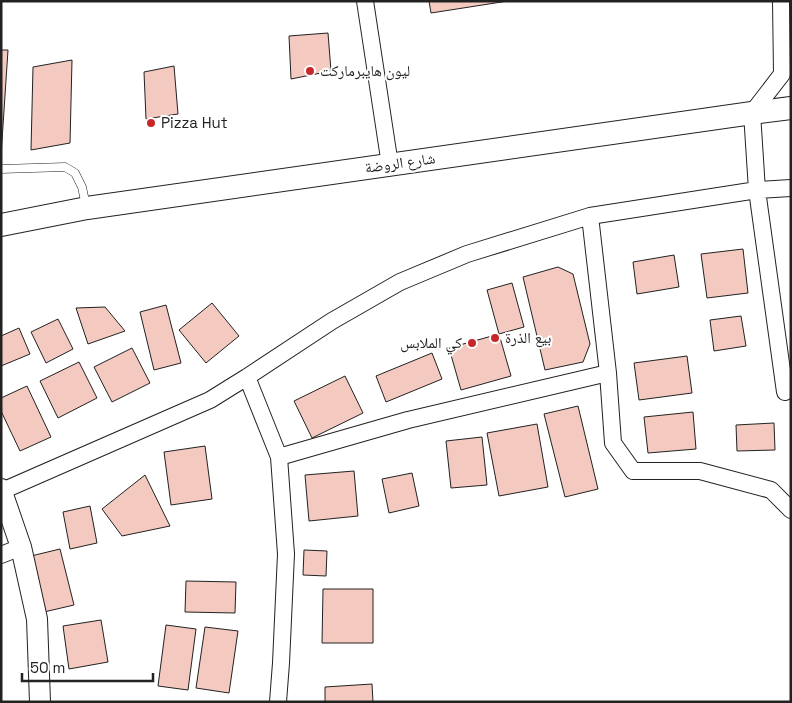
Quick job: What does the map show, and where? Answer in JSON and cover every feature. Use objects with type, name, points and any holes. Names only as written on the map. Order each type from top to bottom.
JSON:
[{"type":"main road","name":"شارع الروضة","points":[[4,223],[87,208],[791,108]]},
{"type":"street","points":[[365,1],[390,165]]},
{"type":"street","points":[[781,1],[782,74],[752,113],[757,190],[785,392]]},
{"type":"street","points":[[40,702],[37,619],[21,547],[2,490],[210,400],[332,321],[400,282],[467,254],[590,216],[757,190],[791,188]]},
{"type":"street","points":[[590,216],[608,373],[613,444],[633,471],[700,471],[771,490],[791,510]]},
{"type":"street","points":[[280,456],[408,420],[608,373]]},
{"type":"street","points":[[247,377],[280,456],[286,554],[282,663],[278,702]]},
{"type":"street","points":[[1,555],[21,547]]},
{"type":"lane","points":[[1,169],[65,167],[75,173],[82,186],[87,208]]},
{"type":"building","points":[[429,1],[508,1],[431,13]]},
{"type":"building","points":[[328,33],[331,71],[291,79],[289,36]]},
{"type":"building","points":[[1,50],[8,50],[1,156]]},
{"type":"building","points":[[72,60],[70,143],[31,150],[33,67]]},
{"type":"building","points":[[174,66],[178,114],[146,119],[144,72]]},
{"type":"building","points":[[743,249],[748,293],[707,298],[701,254]]},
{"type":"building","points":[[674,255],[679,287],[637,294],[633,262]]},
{"type":"building","points":[[558,267],[573,274],[590,344],[583,362],[545,370],[523,277]]},
{"type":"building","points":[[512,283],[524,327],[499,334],[487,290]]},
{"type":"building","points":[[212,303],[239,336],[206,363],[179,330]]},
{"type":"building","points":[[166,305],[181,363],[154,370],[140,312]]},
{"type":"building","points":[[105,307],[125,331],[88,344],[76,308]]},
{"type":"building","points":[[741,316],[746,346],[714,351],[710,320]]},
{"type":"building","points":[[58,319],[73,349],[46,363],[31,332]]},
{"type":"building","points":[[19,328],[30,354],[1,366],[1,336]]},
{"type":"building","points":[[499,334],[511,376],[461,390],[449,348]]},
{"type":"building","points":[[132,348],[150,383],[112,402],[94,367]]},
{"type":"building","points":[[432,353],[442,379],[386,402],[376,376]]},
{"type":"building","points":[[687,356],[692,393],[639,400],[634,363]]},
{"type":"building","points":[[79,362],[97,398],[58,418],[40,381]]},
{"type":"building","points":[[345,376],[363,413],[312,438],[294,401]]},
{"type":"building","points":[[27,386],[51,437],[20,451],[1,411],[1,398]]},
{"type":"building","points":[[578,406],[598,489],[565,497],[544,414]]},
{"type":"building","points":[[693,412],[696,449],[648,453],[644,417]]},
{"type":"building","points":[[774,423],[775,450],[737,451],[736,425]]},
{"type":"building","points":[[537,424],[548,487],[499,496],[487,433]]},
{"type":"building","points":[[482,437],[487,485],[451,488],[446,441]]},
{"type":"building","points":[[205,446],[212,499],[171,505],[164,452]]},
{"type":"building","points":[[354,471],[358,516],[309,521],[305,475]]},
{"type":"building","points":[[412,473],[419,506],[389,513],[382,479]]},
{"type":"building","points":[[145,475],[170,526],[122,536],[102,509]]},
{"type":"building","points":[[90,506],[97,543],[70,549],[63,512]]},
{"type":"building","points":[[60,549],[74,605],[44,612],[31,556]]},
{"type":"building","points":[[304,550],[327,551],[326,576],[303,575]]},
{"type":"building","points":[[186,581],[236,582],[235,613],[185,612]]},
{"type":"building","points":[[323,589],[373,589],[373,643],[322,643]]},
{"type":"building","points":[[101,620],[108,662],[69,669],[63,626]]},
{"type":"building","points":[[166,625],[196,629],[188,690],[158,686]]},
{"type":"building","points":[[205,627],[238,631],[229,693],[196,688]]},
{"type":"building","points":[[372,684],[373,702],[325,702],[325,687]]},
{"type":"place","name":"ليون هايبرماركت","points":[[310,71]]},
{"type":"place","name":"Pizza Hut","points":[[151,123]]},
{"type":"place","name":"بيع الذرة","points":[[495,338]]},
{"type":"place","name":"كي الملابس","points":[[472,343]]}]
